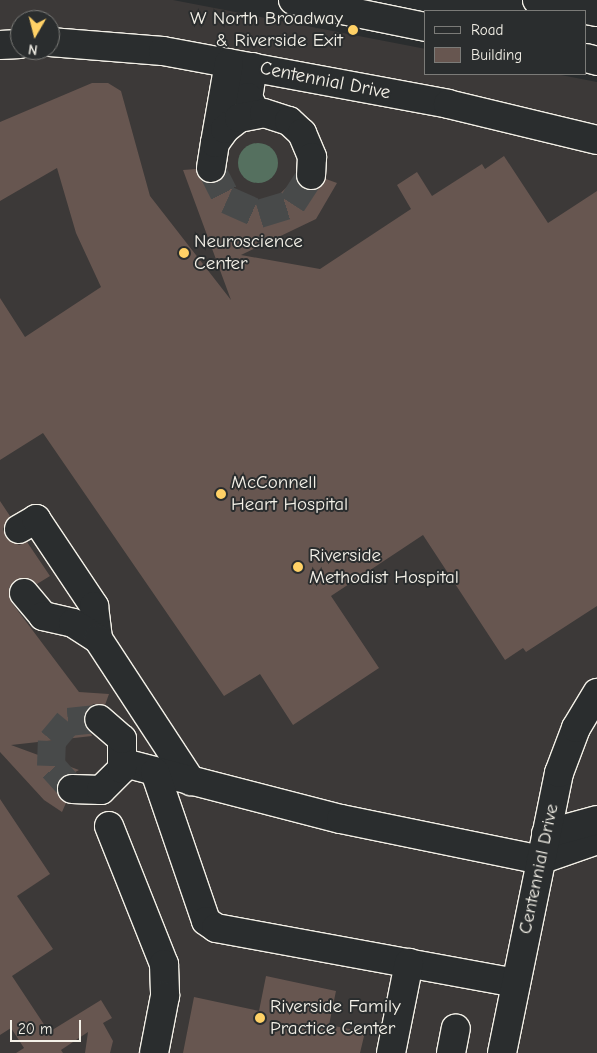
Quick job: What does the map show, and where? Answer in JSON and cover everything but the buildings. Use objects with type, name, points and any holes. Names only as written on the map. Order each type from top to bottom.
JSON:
[{"type":"main road","points":[[293,0],[424,27]]},
{"type":"main road","points":[[537,0],[597,12]]},
{"type":"main road","name":"Centennial Drive","points":[[60,42],[134,46],[241,65],[495,114],[597,140]]},
{"type":"main road","points":[[241,65],[248,97],[256,114]]},
{"type":"main road","points":[[241,65],[213,156],[231,123],[256,114],[281,117],[302,133],[310,149],[311,175]]},
{"type":"main road","points":[[19,529],[36,519],[94,606],[98,638],[191,781]]},
{"type":"main road","points":[[24,593],[44,616],[73,623],[98,638]]},
{"type":"main road","name":"Centennial Drive","points":[[505,1050],[540,860],[564,757],[597,693]]},
{"type":"main road","points":[[72,789],[101,790],[116,780],[124,763],[119,733],[99,718]]},
{"type":"main road","points":[[124,763],[191,781],[540,860],[597,840]]},
{"type":"main road","points":[[155,772],[206,921],[216,928],[516,983]]},
{"type":"main road","points":[[546,834],[597,820]]},
{"type":"main road","points":[[109,826],[164,964],[165,996],[154,1053]]},
{"type":"main road","points":[[391,1053],[409,964]]},
{"type":"shaded area","name":"Riverside Methodist Hospital","points":[[0,0],[173,0],[424,49],[424,75],[561,75],[597,82],[597,1053],[0,1053]]},
{"type":"green space","points":[[254,143],[262,143],[269,146],[275,152],[278,163],[275,174],[269,180],[262,183],[254,183],[247,180],[241,174],[238,167],[238,159],[241,152],[247,146]]},
{"type":"tunnel","points":[[211,168],[227,200],[259,214],[292,204],[311,175]]},
{"type":"tunnel","points":[[72,789],[51,766],[52,741],[68,722],[99,719]]},
{"type":"place","name":"W North Broadway & Riverside Exit","points":[[353,30]]},
{"type":"place","name":"Neuroscience Center","points":[[184,253]]},
{"type":"place","name":"McConnell Heart Hospital","points":[[221,494]]},
{"type":"place","name":"Riverside Methodist Hospital","points":[[298,567]]},
{"type":"place","name":"Riverside Family Practice Center","points":[[260,1018]]}]
